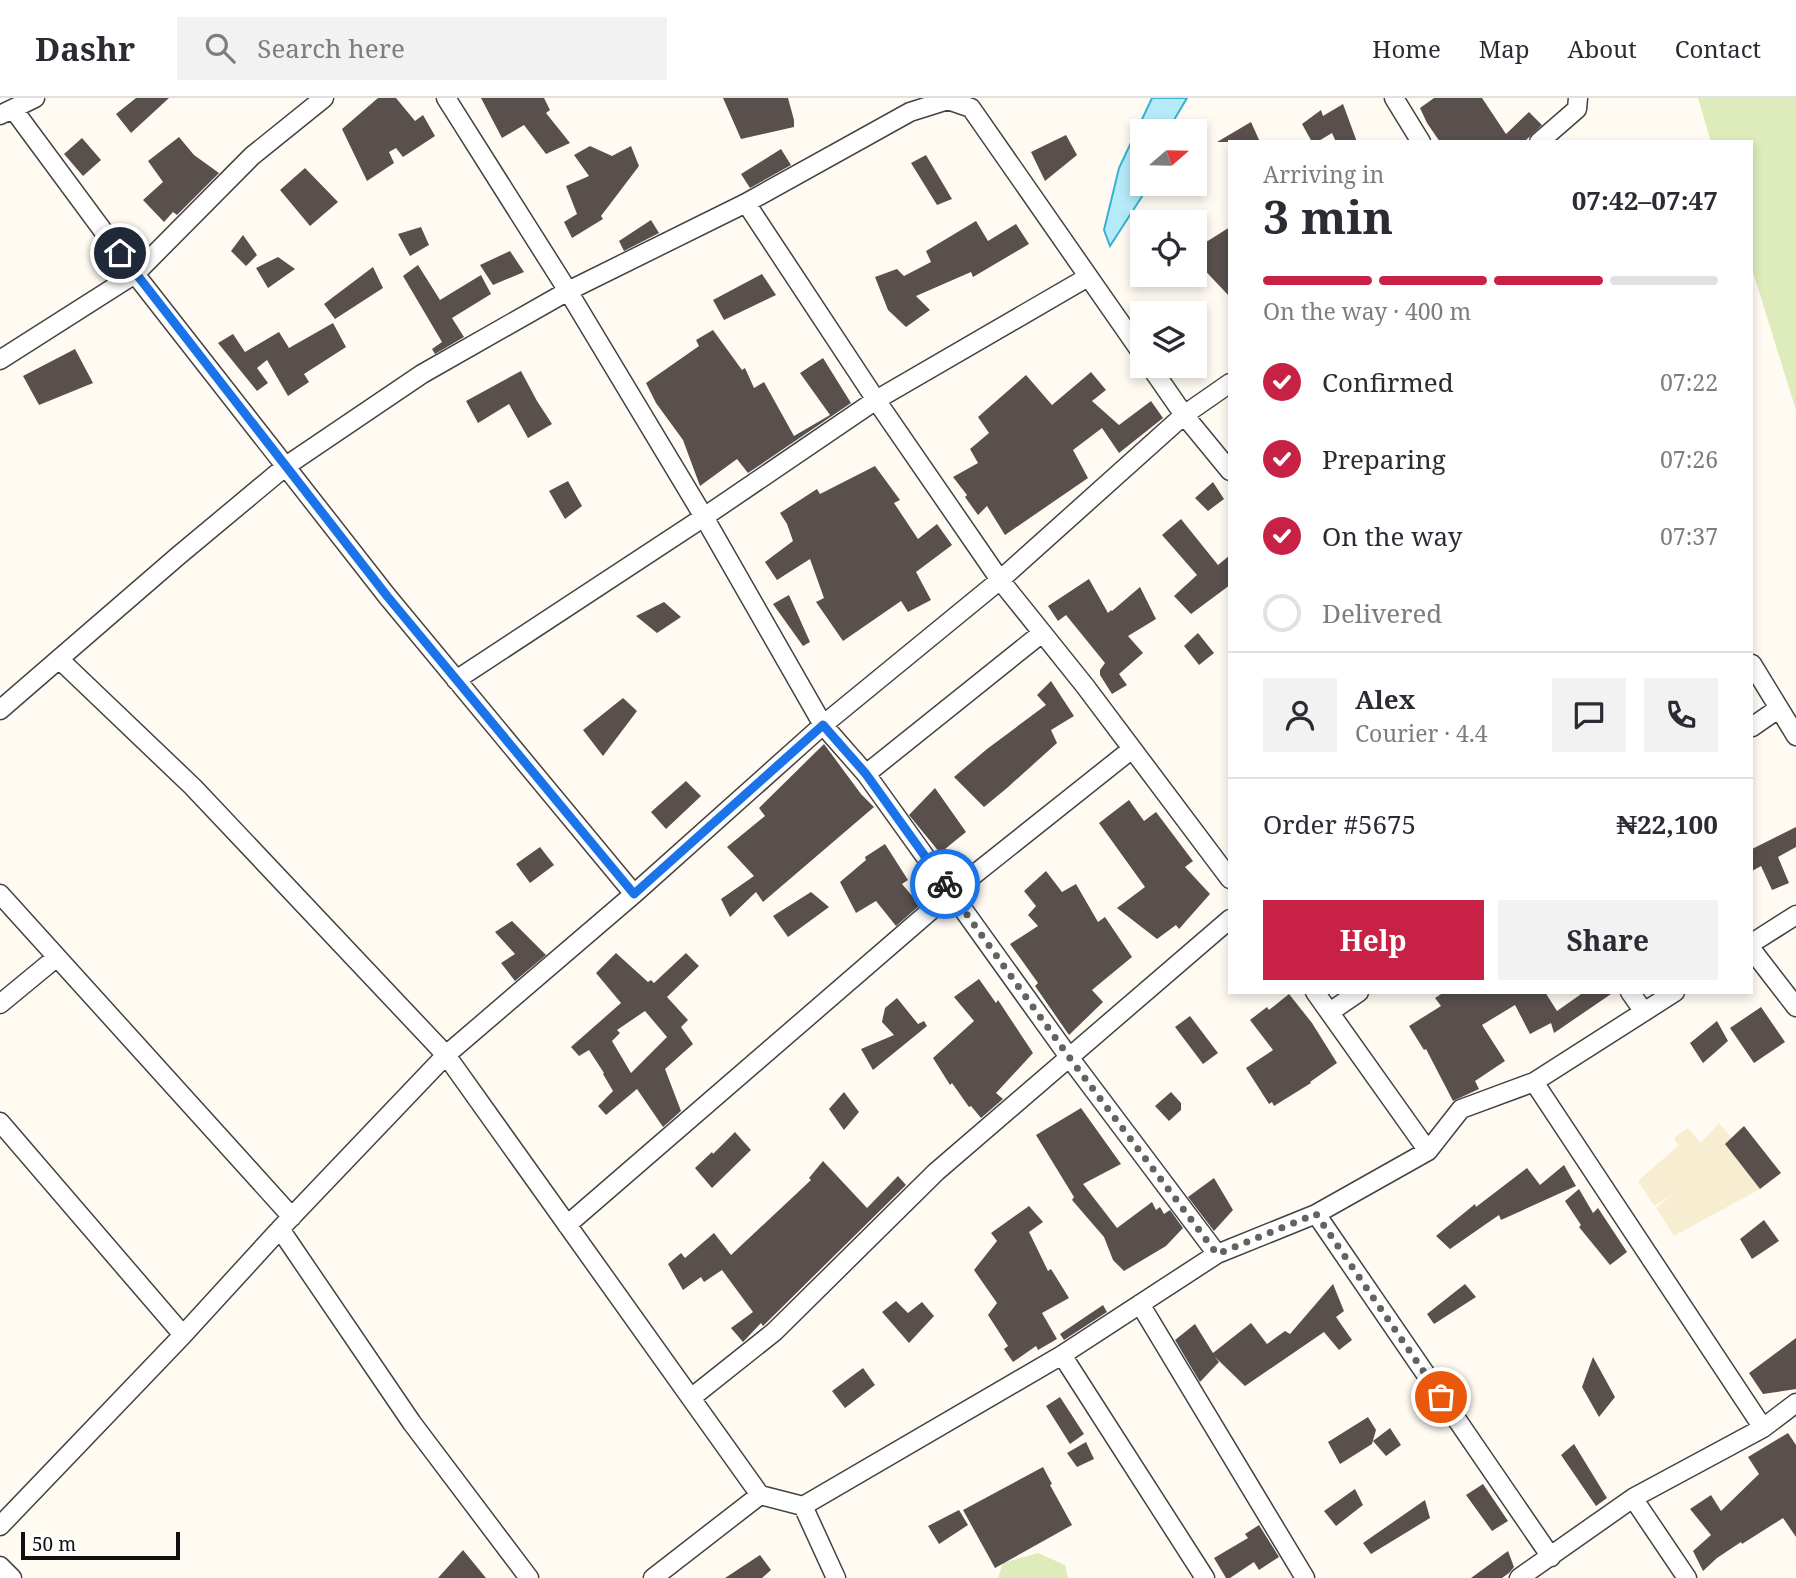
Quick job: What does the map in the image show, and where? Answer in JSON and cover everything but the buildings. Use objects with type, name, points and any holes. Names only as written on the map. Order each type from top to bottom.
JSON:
[{"type":"street","points":[[35,98],[7,112],[387,596],[634,894]]},
{"type":"street","points":[[0,360],[135,274],[252,156],[324,98]]},
{"type":"street","points":[[446,98],[568,292],[704,517],[823,725],[866,774],[1069,1057],[1217,1254]]},
{"type":"street","points":[[1394,98],[1420,140]]},
{"type":"street","points":[[1541,140],[1577,109],[1578,98]]},
{"type":"street","points":[[0,710],[286,466],[422,374],[568,292],[746,203],[910,112],[947,100],[971,108],[1130,337]]},
{"type":"street","points":[[746,203],[876,400],[1000,580],[1085,686],[1228,876]]},
{"type":"street","points":[[456,680],[876,400],[1088,277]]},
{"type":"street","points":[[1159,378],[1228,469]]},
{"type":"street","points":[[0,1526],[446,1055],[634,894],[823,725],[1000,580],[1185,415],[1228,384]]},
{"type":"street","points":[[866,774],[1042,634]]},
{"type":"street","points":[[59,659],[193,787],[446,1055],[760,1495],[803,1506],[1062,1356],[1217,1254],[1316,1214],[1428,1151],[1461,1109],[1534,1082],[1672,994]]},
{"type":"street","points":[[1753,666],[1796,736]]},
{"type":"street","points":[[1753,726],[1778,709]]},
{"type":"street","points":[[567,1225],[951,893],[1132,749]]},
{"type":"street","points":[[0,894],[286,1223],[412,1423],[528,1578]]},
{"type":"street","points":[[1753,942],[1796,915]]},
{"type":"street","points":[[691,1398],[774,1332],[936,1172],[1228,921]]},
{"type":"street","points":[[1753,951],[1796,1007]]},
{"type":"street","points":[[0,1004],[57,957]]},
{"type":"street","points":[[1316,994],[1428,1151]]},
{"type":"street","points":[[1330,1012],[1356,994]]},
{"type":"street","points":[[1631,994],[1644,1012]]},
{"type":"street","points":[[1534,1082],[1763,1428]]},
{"type":"street","points":[[0,1122],[183,1335]]},
{"type":"street","points":[[1316,1214],[1551,1556]]},
{"type":"street","points":[[1140,1304],[1305,1578]]},
{"type":"street","points":[[1062,1356],[1205,1578]]},
{"type":"street","points":[[1519,1578],[1633,1498],[1763,1428],[1795,1407]]},
{"type":"street","points":[[653,1578],[760,1495]]},
{"type":"street","points":[[1633,1498],[1687,1578]]},
{"type":"street","points":[[803,1506],[836,1578]]},
{"type":"street","points":[[0,1566],[12,1578]]},
{"type":"shaded area","points":[[1719,1123],[1732,1138],[1725,1144],[1760,1189],[1674,1236],[1656,1208],[1672,1195],[1654,1206],[1638,1181],[1678,1146],[1674,1138],[1688,1128],[1701,1143]]},
{"type":"green space","points":[[1698,98],[1796,98],[1796,410],[1753,272],[1753,140],[1710,140]]},
{"type":"green space","points":[[1038,1553],[1065,1565],[1068,1578],[998,1578],[1003,1563]]},
{"type":"water","points":[[1152,98],[1187,98],[1175,119],[1142,119]]},
{"type":"water","points":[[1130,145],[1130,196],[1142,196],[1133,210],[1130,210],[1130,215],[1110,246],[1104,230],[1119,168]]},
{"type":"way so far","points":[[945,884],[1069,1057],[1217,1254],[1316,1214],[1441,1397]]},
{"type":"route","points":[[120,253],[387,596],[634,894],[823,725],[866,774],[945,884]]}]
